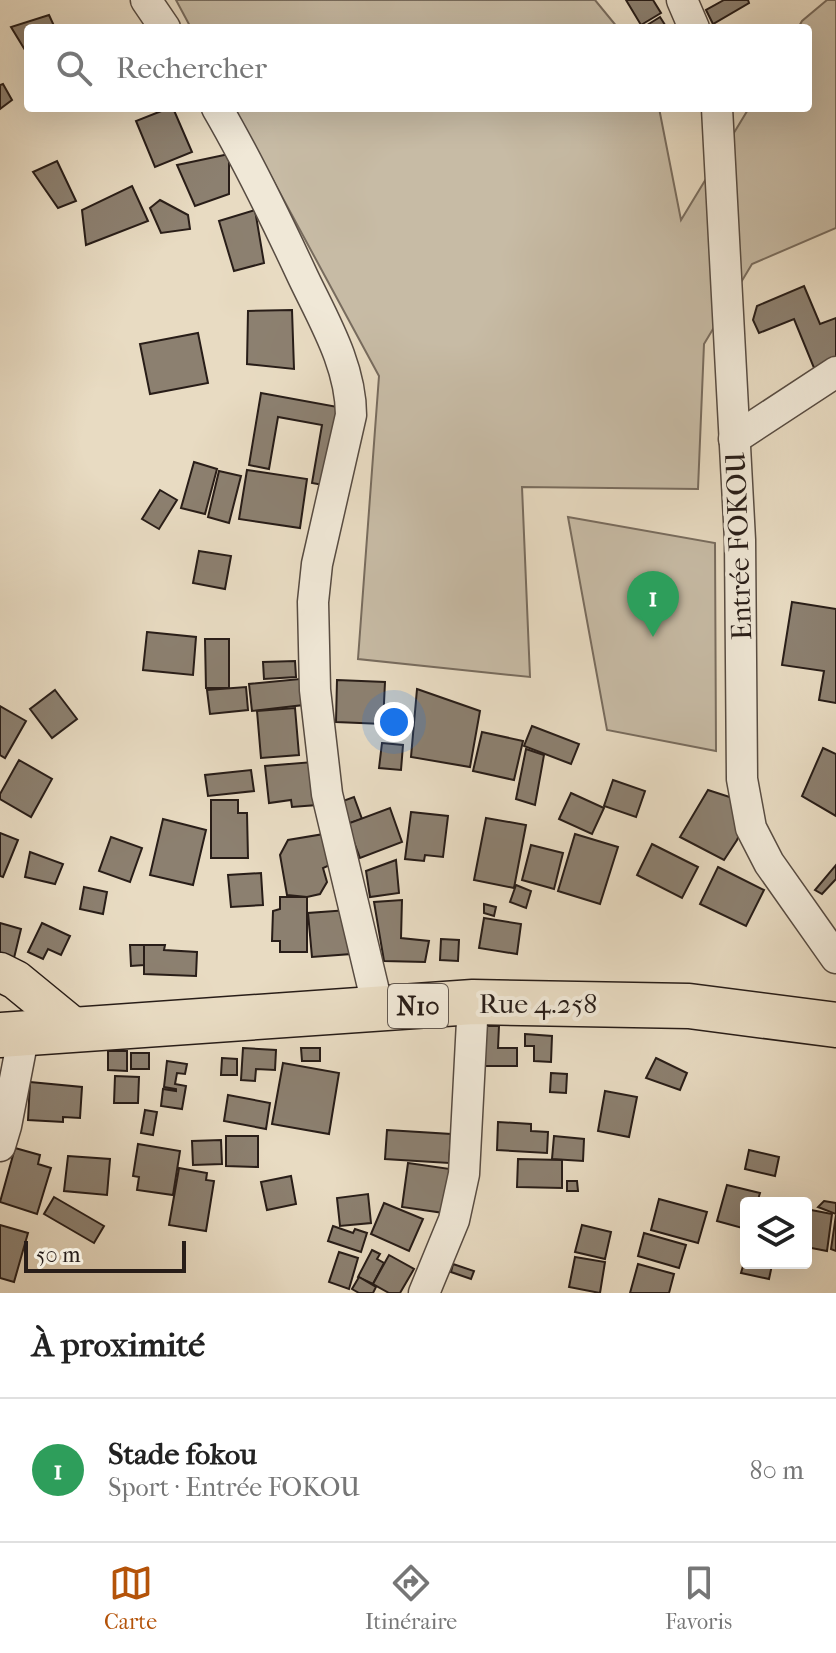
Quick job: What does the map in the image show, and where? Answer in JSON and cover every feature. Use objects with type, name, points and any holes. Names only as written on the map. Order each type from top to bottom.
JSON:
[{"type":"highway","name":"Rue 4.258","points":[[12,1034],[473,1002],[689,1006],[836,1025]]},
{"type":"main road","points":[[0,972],[16,980],[77,1030]]},
{"type":"street","points":[[146,0],[162,24]]},
{"type":"street","points":[[682,0],[692,24]]},
{"type":"street","points":[[219,112],[250,164],[314,299],[342,363],[351,395],[349,428],[314,584],[315,690],[327,794],[378,1008]]},
{"type":"street","name":"Entrée FOKOU","points":[[717,112],[740,540],[742,779],[751,828],[769,863],[836,958]]},
{"type":"street","points":[[734,439],[836,372]]},
{"type":"street","points":[[424,1293],[454,1220],[464,1174],[473,1002]]},
{"type":"street","points":[[0,1146],[12,1034]]},
{"type":"shaded area","points":[[176,0],[595,0],[615,24],[189,24]]},
{"type":"shaded area","points":[[827,0],[836,0],[836,228],[752,264],[704,344],[698,489],[522,487],[530,677],[358,659],[379,376],[236,112],[660,112],[681,220],[747,112],[812,112],[812,24],[800,24]]},
{"type":"shaded area","points":[[568,517],[715,543],[716,751],[607,730]]},
{"type":"building","points":[[626,0],[653,0],[661,13],[640,24]]},
{"type":"building","points":[[724,0],[748,0],[749,3],[713,24],[706,10]]},
{"type":"building","points":[[49,15],[53,24],[24,24],[24,48],[11,27]]},
{"type":"building","points":[[660,17],[664,24],[649,24]]},
{"type":"building","points":[[3,84],[12,100],[0,109],[0,85]]},
{"type":"building","points":[[159,112],[175,112],[192,152],[155,167],[136,121]]},
{"type":"building","points":[[229,154],[229,194],[195,206],[177,165]]},
{"type":"building","points":[[57,161],[76,201],[58,208],[33,172]]},
{"type":"building","points":[[132,186],[148,221],[86,245],[82,210]]},
{"type":"building","points":[[160,200],[188,215],[190,229],[161,233],[150,208]]},
{"type":"building","points":[[255,210],[264,263],[234,271],[219,221]]},
{"type":"building","points":[[804,286],[820,324],[836,318],[836,359],[814,368],[794,319],[759,333],[753,320],[757,306]]},
{"type":"building","points":[[292,310],[294,369],[247,364],[248,311]]},
{"type":"building","points":[[198,333],[208,383],[150,394],[140,344]]},
{"type":"building","points":[[261,393],[343,408],[329,486],[312,483],[322,425],[278,417],[269,469],[249,465]]},
{"type":"building","points":[[194,462],[217,469],[205,514],[181,508]]},
{"type":"building","points":[[247,470],[307,479],[300,528],[239,519]]},
{"type":"building","points":[[219,471],[241,476],[229,523],[208,517]]},
{"type":"building","points":[[160,490],[177,500],[159,529],[142,519]]},
{"type":"building","points":[[199,551],[231,556],[225,589],[193,583]]},
{"type":"building","points":[[792,602],[836,609],[836,703],[819,700],[824,671],[782,665]]},
{"type":"building","points":[[147,632],[196,637],[193,675],[143,670]]},
{"type":"building","points":[[205,639],[229,639],[229,688],[206,688]]},
{"type":"building","points":[[295,661],[296,677],[264,679],[263,662]]},
{"type":"building","points":[[310,678],[312,704],[252,711],[249,684]]},
{"type":"building","points":[[337,680],[385,682],[383,724],[336,722]]},
{"type":"building","points":[[246,687],[248,710],[210,714],[207,690]]},
{"type":"building","points":[[417,689],[480,711],[470,767],[411,757]]},
{"type":"building","points":[[55,690],[77,719],[52,738],[30,709]]},
{"type":"building","points":[[0,706],[26,721],[5,758],[0,755]]},
{"type":"building","points":[[295,708],[299,755],[261,758],[257,711]]},
{"type":"building","points":[[532,726],[579,744],[571,764],[524,746]]},
{"type":"building","points":[[482,732],[523,741],[514,780],[473,771]]},
{"type":"building","points":[[382,743],[403,745],[401,770],[379,768]]},
{"type":"building","points":[[823,748],[836,754],[836,816],[802,796]]},
{"type":"building","points":[[526,749],[544,755],[535,805],[516,799]]},
{"type":"building","points":[[19,760],[52,779],[31,817],[0,799]]},
{"type":"building","points":[[313,762],[317,805],[292,807],[291,800],[269,803],[265,766]]},
{"type":"building","points":[[251,770],[254,791],[208,796],[205,775]]},
{"type":"building","points":[[613,780],[645,791],[636,817],[604,806]]},
{"type":"building","points":[[708,790],[742,801],[746,817],[737,840],[724,860],[680,837]]},
{"type":"building","points":[[571,793],[604,808],[592,834],[559,819]]},
{"type":"building","points":[[354,797],[362,819],[347,824],[340,802]]},
{"type":"building","points":[[211,800],[238,800],[238,813],[247,813],[248,858],[211,858]]},
{"type":"building","points":[[390,808],[402,842],[360,858],[347,824]]},
{"type":"building","points":[[411,812],[448,816],[443,857],[425,855],[424,861],[405,859]]},
{"type":"building","points":[[486,818],[526,825],[514,888],[474,880]]},
{"type":"building","points":[[163,819],[206,830],[193,885],[150,875]]},
{"type":"building","points":[[0,833],[18,840],[3,877],[0,876]]},
{"type":"building","points":[[324,834],[332,864],[323,868],[327,882],[320,894],[307,897],[287,895],[280,855],[288,840]]},
{"type":"building","points":[[575,834],[618,847],[600,904],[558,891]]},
{"type":"building","points":[[111,837],[142,848],[130,882],[99,871]]},
{"type":"building","points":[[652,844],[698,867],[682,898],[637,875]]},
{"type":"building","points":[[531,845],[563,853],[554,889],[522,880]]},
{"type":"building","points":[[30,852],[63,864],[55,884],[25,877]]},
{"type":"building","points":[[396,860],[399,893],[370,897],[366,871]]},
{"type":"building","points":[[836,865],[836,879],[822,894],[815,890]]},
{"type":"building","points":[[718,867],[764,890],[746,926],[700,904]]},
{"type":"building","points":[[261,873],[263,905],[231,907],[228,875]]},
{"type":"building","points":[[516,885],[531,891],[526,908],[510,902]]},
{"type":"building","points":[[84,887],[107,892],[103,914],[80,909]]},
{"type":"building","points":[[280,897],[307,897],[307,952],[280,952],[280,941],[272,941],[273,911],[280,909]]},
{"type":"building","points":[[402,900],[401,938],[429,941],[425,962],[384,961],[374,902]]},
{"type":"building","points":[[484,904],[496,907],[494,916],[484,913]]},
{"type":"building","points":[[348,910],[351,954],[312,957],[308,913]]},
{"type":"building","points":[[484,918],[521,924],[517,954],[479,948]]},
{"type":"building","points":[[0,923],[21,929],[14,958],[0,954]]},
{"type":"building","points":[[42,923],[70,936],[61,955],[48,949],[43,959],[28,952]]},
{"type":"building","points":[[441,939],[459,940],[458,961],[440,960]]},
{"type":"building","points":[[130,945],[144,945],[144,965],[131,966]]},
{"type":"building","points":[[144,945],[165,945],[164,950],[197,952],[196,976],[144,974]]},
{"type":"building","points":[[476,1026],[499,1026],[498,1048],[517,1048],[517,1066],[476,1066]]},
{"type":"building","points":[[525,1034],[552,1036],[551,1062],[534,1061],[534,1046],[525,1046]]},
{"type":"building","points":[[243,1048],[276,1050],[275,1070],[256,1069],[255,1081],[241,1080]]},
{"type":"building","points":[[301,1048],[320,1048],[320,1061],[302,1061]]},
{"type":"building","points":[[108,1051],[127,1051],[127,1071],[108,1070]]},
{"type":"building","points":[[131,1053],[149,1053],[149,1069],[131,1069]]},
{"type":"building","points":[[222,1058],[237,1059],[237,1075],[221,1075]]},
{"type":"building","points":[[656,1058],[687,1073],[680,1090],[646,1078]]},
{"type":"building","points":[[167,1061],[187,1064],[185,1074],[177,1073],[175,1084],[186,1086],[182,1109],[161,1106],[163,1089],[176,1091],[164,1087]]},
{"type":"building","points":[[283,1063],[339,1073],[329,1134],[272,1124]]},
{"type":"building","points":[[551,1073],[567,1074],[566,1093],[550,1092]]},
{"type":"building","points":[[115,1076],[139,1077],[138,1103],[114,1103]]},
{"type":"building","points":[[30,1082],[82,1087],[80,1118],[63,1117],[63,1122],[28,1120]]},
{"type":"building","points":[[605,1091],[637,1097],[629,1137],[598,1131]]},
{"type":"building","points":[[228,1095],[270,1103],[266,1129],[224,1121]]},
{"type":"building","points":[[145,1110],[157,1112],[153,1135],[141,1133]]},
{"type":"building","points":[[498,1122],[531,1124],[531,1131],[548,1132],[547,1153],[497,1150]]},
{"type":"building","points":[[387,1130],[451,1134],[449,1163],[385,1159]]},
{"type":"building","points":[[226,1136],[258,1136],[258,1167],[226,1166]]},
{"type":"building","points":[[554,1136],[584,1139],[583,1161],[552,1159]]},
{"type":"building","points":[[221,1140],[222,1164],[193,1165],[192,1141]]},
{"type":"building","points":[[138,1144],[180,1151],[173,1195],[137,1190],[139,1177],[133,1176]]},
{"type":"building","points":[[15,1148],[40,1155],[38,1164],[51,1168],[37,1214],[0,1202]]},
{"type":"building","points":[[749,1150],[779,1157],[775,1176],[745,1169]]},
{"type":"building","points":[[68,1156],[110,1159],[107,1195],[64,1191]]},
{"type":"building","points":[[518,1159],[562,1160],[562,1188],[517,1187]]},
{"type":"building","points":[[408,1163],[450,1169],[444,1213],[402,1207]]},
{"type":"building","points":[[179,1168],[207,1173],[206,1180],[214,1181],[206,1231],[169,1225]]},
{"type":"building","points":[[291,1176],[296,1204],[267,1210],[261,1182]]},
{"type":"building","points":[[567,1181],[577,1181],[578,1191],[567,1191]]},
{"type":"building","points":[[727,1185],[760,1193],[759,1197],[740,1197],[740,1227],[717,1221]]},
{"type":"building","points":[[368,1194],[371,1223],[340,1226],[337,1198]]},
{"type":"building","points":[[54,1197],[104,1226],[94,1243],[44,1214]]},
{"type":"building","points":[[659,1199],[707,1212],[698,1243],[651,1230]]},
{"type":"building","points":[[824,1201],[836,1203],[836,1214],[818,1207]]},
{"type":"building","points":[[384,1203],[423,1219],[409,1251],[371,1234]]},
{"type":"building","points":[[812,1210],[832,1214],[827,1251],[812,1248]]},
{"type":"building","points":[[836,1215],[836,1251],[831,1249]]},
{"type":"building","points":[[0,1225],[28,1233],[14,1282],[0,1278]]},
{"type":"building","points":[[582,1225],[611,1232],[605,1259],[575,1252]]},
{"type":"building","points":[[333,1226],[353,1233],[355,1229],[367,1233],[361,1252],[328,1241]]},
{"type":"building","points":[[644,1233],[686,1245],[679,1268],[638,1256]]},
{"type":"building","points":[[372,1250],[380,1254],[377,1259],[384,1263],[373,1284],[358,1277]]},
{"type":"building","points":[[339,1252],[358,1258],[349,1289],[329,1282]]},
{"type":"building","points":[[389,1255],[414,1269],[400,1293],[389,1293],[373,1284]]},
{"type":"building","points":[[575,1257],[605,1262],[600,1293],[569,1287]]},
{"type":"building","points":[[453,1264],[474,1271],[471,1279],[451,1272]]},
{"type":"building","points":[[638,1264],[674,1274],[669,1293],[630,1293]]},
{"type":"building","points":[[742,1269],[771,1269],[769,1279],[741,1273]]},
{"type":"building","points":[[359,1277],[376,1287],[373,1293],[359,1293],[352,1289]]},
{"type":"place","name":"Stade fokou","points":[[653,637]]}]
